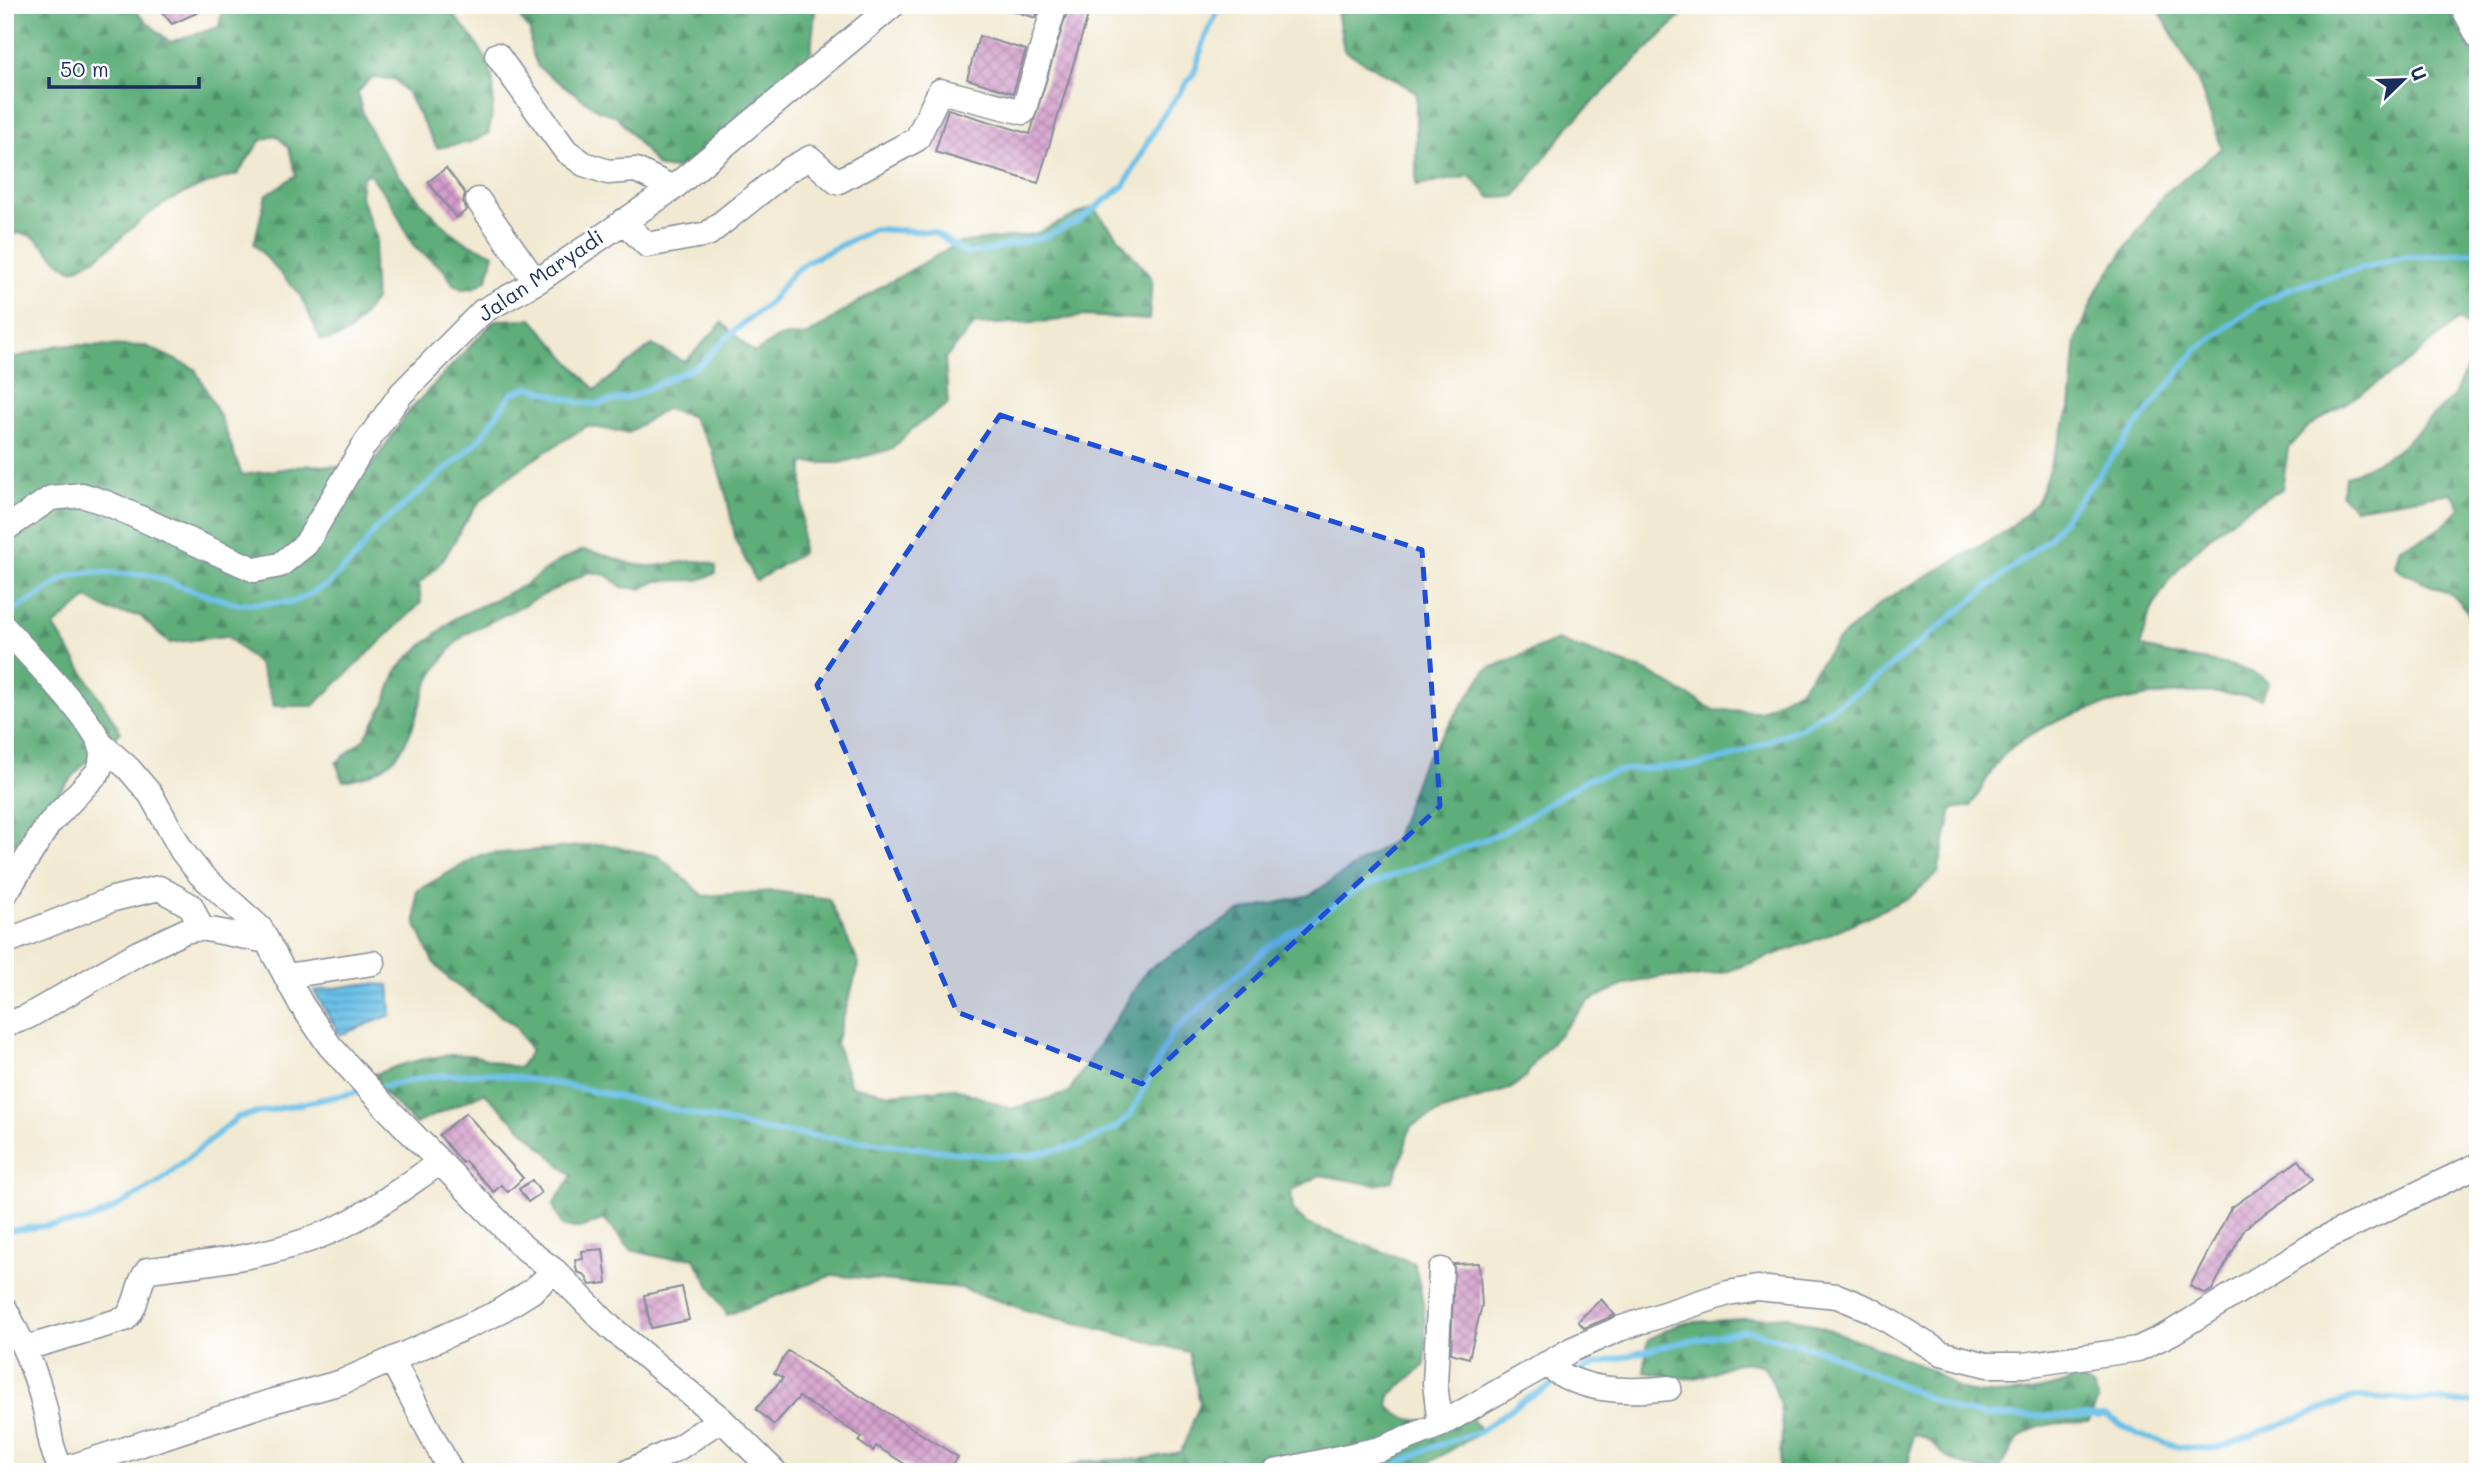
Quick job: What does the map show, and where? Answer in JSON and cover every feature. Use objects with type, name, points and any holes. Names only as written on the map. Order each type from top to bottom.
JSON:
[{"type":"street","name":"Jalan Maryadi","points":[[5,529],[51,498],[82,495],[109,504],[255,570],[280,565],[306,544],[363,447],[401,394],[483,311],[536,282],[673,188],[892,5]]},
{"type":"street","points":[[623,221],[647,245],[708,234],[788,170],[810,158],[837,181],[918,139],[940,91],[1023,112],[1055,5]]},
{"type":"street","points":[[2462,5],[2478,36]]},
{"type":"street","points":[[497,55],[566,151],[584,164],[608,172],[636,170],[673,188]]},
{"type":"street","points":[[478,200],[536,282]]},
{"type":"street","points":[[5,629],[87,722],[101,744],[129,769],[151,795],[182,851],[200,874],[260,928],[301,1004],[330,1046],[439,1163],[523,1247],[555,1271],[610,1327],[721,1419],[775,1472]]},
{"type":"street","points":[[5,894],[48,825],[99,772],[103,762],[101,744]]},
{"type":"street","points":[[5,942],[113,899],[159,888],[191,906],[201,928]]},
{"type":"street","points":[[5,1026],[27,1017],[138,953],[185,931],[201,928],[267,941]]},
{"type":"street","points":[[286,976],[373,963]]},
{"type":"street","points":[[26,1348],[125,1319],[132,1313],[143,1277],[148,1270],[233,1260],[319,1236],[351,1222],[439,1163]]},
{"type":"street","points":[[1275,1472],[1381,1449],[1440,1425],[1551,1369],[1619,1329],[1728,1293],[1757,1288],[1837,1297],[1871,1310],[1941,1353],[1987,1365],[2024,1365],[2122,1353],[2171,1333],[2334,1234],[2478,1165]]},
{"type":"street","points":[[1440,1425],[1435,1383],[1441,1270]]},
{"type":"street","points":[[5,1309],[26,1348],[45,1406],[48,1441],[62,1471],[342,1382],[495,1314],[532,1291],[555,1271]]},
{"type":"street","points":[[392,1360],[451,1472]]},
{"type":"street","points":[[1551,1369],[1581,1386],[1646,1391],[1669,1388]]},
{"type":"street","points":[[628,1472],[690,1442],[721,1419]]},
{"type":"highlighted area","points":[[1000,415],[1422,550],[1440,806],[1142,1084],[957,1012],[817,685]]},
{"type":"green space","points":[[5,5],[134,5],[139,15],[170,42],[219,27],[223,5],[455,5],[454,16],[477,44],[490,70],[494,98],[488,134],[471,142],[437,148],[407,93],[394,79],[371,78],[358,92],[370,130],[381,150],[410,189],[459,238],[494,254],[487,280],[473,288],[462,289],[454,285],[443,269],[414,247],[392,204],[369,173],[362,178],[360,195],[377,239],[373,266],[375,300],[346,333],[331,340],[321,340],[300,295],[254,244],[266,195],[296,175],[289,148],[276,135],[260,141],[238,174],[216,180],[174,198],[106,251],[72,270],[34,238],[16,233],[5,236]]},
{"type":"green space","points":[[511,5],[815,5],[815,11],[811,52],[793,83],[677,169],[658,167],[617,116],[598,110],[538,67],[531,50],[530,31]]},
{"type":"green space","points":[[1336,5],[1692,5],[1570,125],[1515,197],[1491,198],[1470,176],[1416,186],[1416,92],[1344,50]]},
{"type":"green space","points":[[2156,5],[2446,5],[2478,62],[2478,629],[2459,601],[2395,566],[2400,547],[2433,532],[2460,508],[2452,493],[2354,508],[2341,494],[2346,477],[2394,453],[2453,397],[2477,348],[2474,330],[2458,320],[2400,369],[2308,427],[2288,449],[2282,489],[2236,516],[2214,534],[2193,553],[2159,597],[2147,621],[2141,646],[2240,668],[2255,674],[2269,682],[2261,699],[2202,692],[2168,694],[2100,706],[2039,730],[2015,745],[2001,758],[1971,806],[1952,809],[1938,873],[1910,897],[1821,938],[1723,973],[1686,978],[1664,976],[1627,984],[1607,992],[1589,1001],[1536,1060],[1526,1076],[1512,1088],[1440,1112],[1411,1126],[1392,1181],[1375,1185],[1320,1175],[1291,1191],[1293,1211],[1307,1224],[1414,1263],[1424,1313],[1425,1365],[1390,1395],[1388,1405],[1405,1418],[1415,1420],[1436,1420],[1468,1414],[1482,1432],[1418,1469],[1364,1465],[1342,1472],[1055,1472],[1085,1461],[1142,1459],[1181,1452],[1200,1403],[1189,1352],[1029,1311],[961,1288],[832,1275],[727,1315],[693,1257],[664,1258],[631,1250],[604,1219],[581,1228],[563,1227],[553,1205],[572,1176],[484,1093],[415,1124],[368,1077],[416,1061],[455,1055],[475,1056],[520,1067],[531,1051],[515,1026],[452,982],[433,962],[416,925],[416,891],[480,855],[603,844],[658,856],[704,896],[774,891],[829,899],[859,964],[836,1043],[851,1086],[891,1094],[955,1088],[1011,1109],[1068,1093],[1147,970],[1238,912],[1310,895],[1394,840],[1421,766],[1486,670],[1557,640],[1648,672],[1714,710],[1761,711],[1801,688],[1838,640],[1883,601],[2006,531],[2037,503],[2070,409],[2076,341],[2098,288],[2163,195],[2222,148],[2197,79]]},
{"type":"green space","points":[[1093,207],[1152,279],[1149,320],[1084,316],[1053,321],[974,325],[945,358],[948,404],[912,429],[892,449],[839,463],[803,463],[802,553],[756,581],[736,541],[726,494],[712,449],[691,416],[665,409],[628,433],[587,426],[499,484],[477,505],[445,556],[419,583],[421,603],[313,706],[274,706],[259,665],[227,636],[169,643],[140,616],[110,611],[87,598],[54,626],[121,732],[81,767],[5,855],[5,361],[58,345],[146,346],[195,369],[220,416],[242,475],[310,465],[369,469],[409,411],[495,320],[532,319],[595,390],[652,345],[685,362],[722,323],[754,353],[779,337],[808,335],[879,288],[959,243],[1035,234]]},
{"type":"green space","points":[[583,550],[642,566],[701,561],[716,566],[716,573],[699,580],[656,581],[641,589],[622,587],[606,575],[589,572],[464,635],[445,656],[429,681],[411,730],[398,754],[376,771],[343,781],[336,763],[365,738],[384,705],[397,670],[409,657],[455,618],[523,586],[557,562]]},
{"type":"green space","points":[[1788,1316],[1907,1360],[1966,1391],[1992,1394],[2022,1392],[2066,1383],[2077,1378],[2093,1387],[2098,1399],[2089,1422],[2049,1425],[2029,1431],[2015,1444],[1996,1471],[1960,1464],[1927,1439],[1913,1434],[1907,1472],[1778,1472],[1782,1418],[1776,1392],[1764,1366],[1752,1363],[1735,1364],[1694,1378],[1676,1378],[1644,1372],[1648,1340],[1680,1323]]},
{"type":"water","points":[[362,984],[389,985],[391,1015],[340,1035],[314,991]]},
{"type":"building","points":[[156,5],[214,5],[172,24]]},
{"type":"building","points":[[1007,5],[1039,5],[1036,18],[1007,9]]},
{"type":"building","points":[[1069,5],[1091,5],[1038,183],[935,152],[948,109],[1030,134]]},
{"type":"building","points":[[979,36],[1026,50],[1013,93],[967,79]]},
{"type":"building","points":[[446,168],[465,193],[463,202],[467,210],[456,218],[428,182]]},
{"type":"building","points":[[466,1113],[523,1178],[508,1192],[501,1185],[494,1192],[465,1161],[462,1163],[439,1135]]},
{"type":"building","points":[[2299,1160],[2313,1180],[2245,1228],[2212,1290],[2205,1294],[2190,1286],[2231,1208]]},
{"type":"building","points":[[532,1180],[541,1193],[528,1202],[519,1189]]},
{"type":"building","points":[[603,1249],[607,1283],[590,1285],[585,1275],[577,1272],[575,1260],[583,1259],[582,1251]]},
{"type":"building","points":[[1479,1263],[1482,1305],[1469,1358],[1451,1353],[1454,1264]]},
{"type":"building","points":[[682,1287],[689,1320],[651,1328],[644,1295]]},
{"type":"building","points":[[1601,1299],[1615,1315],[1584,1328],[1578,1321]]},
{"type":"building","points":[[788,1351],[958,1457],[948,1472],[918,1472],[876,1446],[873,1451],[859,1442],[862,1437],[799,1397],[774,1425],[756,1409],[783,1378],[774,1373]]},
{"type":"waterway","points":[[5,617],[68,576],[89,572],[149,575],[239,604],[294,602],[327,585],[355,558],[376,529],[480,439],[512,393],[529,387],[580,403],[597,404],[633,396],[701,364],[727,337],[770,302],[793,273],[807,262],[874,229],[933,232],[968,254],[1044,237],[1078,221],[1124,186],[1160,120],[1194,73],[1206,35],[1221,5]]},
{"type":"waterway","points":[[376,1088],[432,1076],[487,1073],[571,1086],[763,1130],[987,1156],[1027,1156],[1080,1145],[1115,1128],[1130,1116],[1172,1033],[1267,948],[1359,889],[1503,832],[1588,779],[1623,770],[1699,765],[1733,756],[1802,727],[1866,686],[2048,539],[2197,349],[2259,304],[2291,288],[2398,258],[2478,252]]},
{"type":"waterway","points":[[5,1231],[85,1221],[104,1214],[159,1182],[238,1117],[362,1091]]},
{"type":"waterway","points":[[1576,1373],[1593,1365],[1669,1345],[1745,1330],[1824,1351],[1955,1410],[1990,1416],[2106,1416],[2139,1435],[2179,1447],[2215,1449],[2355,1397],[2478,1403]]},
{"type":"waterway","points":[[1382,1472],[1427,1449],[1479,1432],[1524,1400],[1560,1381]]}]
